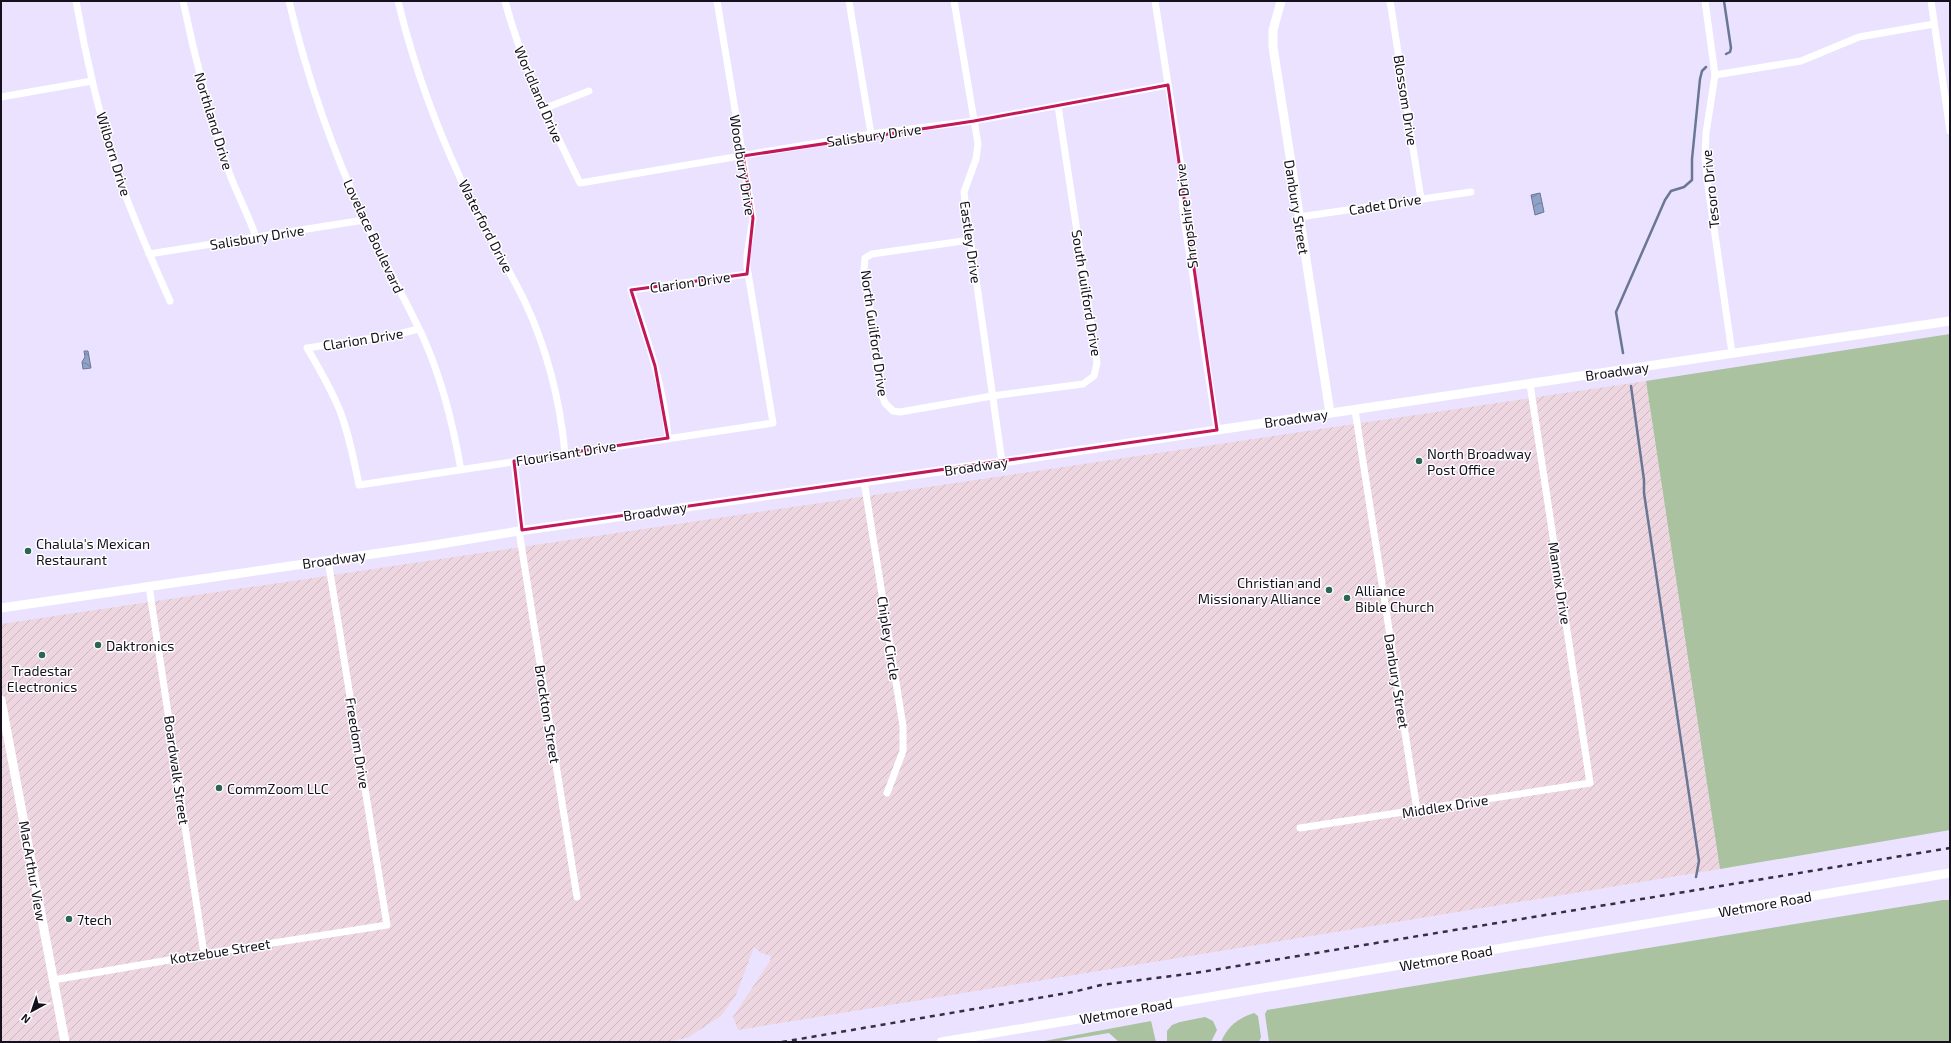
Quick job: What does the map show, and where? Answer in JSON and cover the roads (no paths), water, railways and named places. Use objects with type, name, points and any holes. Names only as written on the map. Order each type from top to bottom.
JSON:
[{"type":"main road","name":"Danbury Street","points":[[1281,1],[1274,30],[1273,47],[1330,413]]},
{"type":"main road","name":"Broadway","points":[[1,608],[520,531],[1002,462],[1950,321]]},
{"type":"main road","name":"MacArthur View","points":[[1,700],[65,1042]]},
{"type":"main road","name":"Wetmore Road","points":[[941,1042],[1950,873]]},
{"type":"street","name":"Wilborn Drive","points":[[76,1],[87,65],[116,170],[170,301]]},
{"type":"street","name":"Northland Drive","points":[[183,1],[200,76],[230,173],[248,212],[256,237]]},
{"type":"street","name":"Lovelace Boulevard","points":[[289,1],[302,55],[333,147],[364,220],[418,329],[445,394],[452,419],[461,470]]},
{"type":"street","name":"Waterford Drive","points":[[398,1],[408,42],[431,110],[473,205],[525,302],[545,353],[557,400],[565,454]]},
{"type":"street","name":"Worldland Drive","points":[[505,1],[514,33],[543,109],[580,183]]},
{"type":"street","name":"Woodbury Drive","points":[[717,1],[753,218],[747,255],[748,274],[773,423]]},
{"type":"street","points":[[849,1],[871,134]]},
{"type":"street","name":"Eastley Drive","points":[[954,1],[978,144],[976,159],[964,192],[1002,462]]},
{"type":"street","name":"Shropshire Drive","points":[[1155,1],[1181,168],[1184,219],[1217,430]]},
{"type":"street","name":"Blossom Drive","points":[[1390,1],[1421,199]]},
{"type":"street","name":"Tesoro Drive","points":[[1705,1],[1715,75],[1706,133],[1705,159],[1732,353]]},
{"type":"street","points":[[1931,1],[1947,90],[1950,131]]},
{"type":"street","points":[[1715,75],[1801,61],[1859,37],[1934,24]]},
{"type":"street","points":[[1,97],[92,81]]},
{"type":"street","name":"Salisbury Drive","points":[[580,183],[871,134],[974,121],[1168,85]]},
{"type":"street","points":[[543,109],[589,92]]},
{"type":"street","name":"South Guilford Drive","points":[[992,396],[1083,384],[1093,377],[1096,370],[1097,364],[1058,106]]},
{"type":"street","name":"Cadet Drive","points":[[1299,217],[1471,192]]},
{"type":"street","name":"Salisbury Drive","points":[[150,254],[364,220]]},
{"type":"street","name":"North Guilford Drive","points":[[970,240],[872,254],[865,258],[864,270],[882,395],[888,408],[893,411],[900,412],[992,396]]},
{"type":"street","name":"Clarion Drive","points":[[668,438],[667,424],[655,366],[631,290],[748,274]]},
{"type":"street","name":"Clarion Drive","points":[[359,485],[350,442],[340,410],[326,381],[307,348],[399,334],[418,329]]},
{"type":"street","name":"Mannix Drive","points":[[1530,384],[1590,783]]},
{"type":"street","name":"Danbury Street","points":[[1355,410],[1417,810]]},
{"type":"street","name":"Flourisant Drive","points":[[359,485],[773,423]]},
{"type":"street","name":"Brockton Street","points":[[514,461],[520,531],[577,897]]},
{"type":"street","name":"Chipley Circle","points":[[864,481],[903,726],[903,751],[900,764],[887,793]]},
{"type":"street","name":"Freedom Drive","points":[[328,560],[387,925]]},
{"type":"street","name":"Boardwalk Street","points":[[149,586],[204,954]]},
{"type":"street","name":"Middlex Drive","points":[[1300,828],[1590,783]]},
{"type":"street","name":"Kotzebue Street","points":[[53,980],[387,925]]},
{"type":"water","points":[[1540,193],[1544,212],[1535,215],[1531,195]]},
{"type":"water","points":[[84,351],[88,351],[91,368],[83,369],[82,362],[85,357]]},
{"type":"waterway","points":[[1724,1],[1731,48],[1730,52],[1726,54]]},
{"type":"waterway","points":[[1623,353],[1616,312],[1665,200],[1671,191],[1684,187],[1692,180],[1692,159],[1700,79],[1702,71],[1706,67]]},
{"type":"waterway","points":[[1631,386],[1644,480],[1644,493],[1699,861],[1696,877]]},
{"type":"railway","points":[[782,1042],[1073,992],[1101,985],[1195,973],[1950,848]]},
{"type":"place","name":"North Broadway Post Office","points":[[1419,461]]},
{"type":"place","name":"Chalula's Mexican Restaurant","points":[[28,551]]},
{"type":"place","name":"Christian and Missionary Alliance","points":[[1329,590]]},
{"type":"place","name":"Alliance Bible Church","points":[[1347,598]]},
{"type":"place","name":"Daktronics","points":[[98,645]]},
{"type":"place","name":"Tradestar Electronics","points":[[42,655]]},
{"type":"place","name":"CommZoom LLC","points":[[219,788]]},
{"type":"place","name":"7tech","points":[[69,919]]}]
